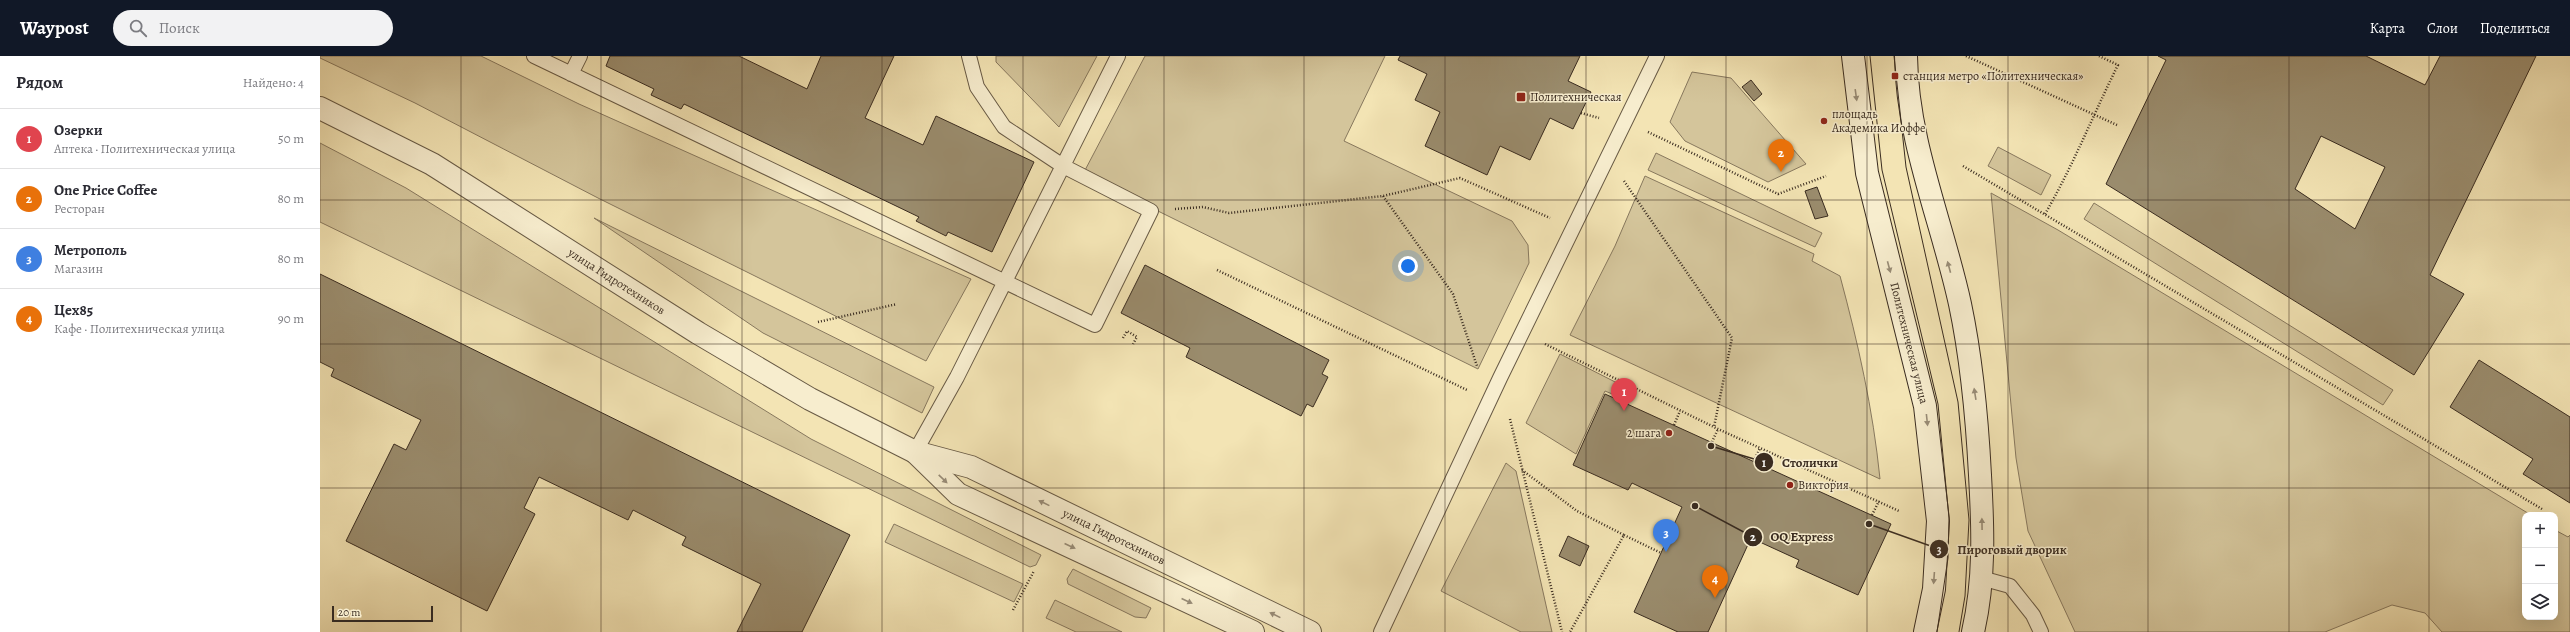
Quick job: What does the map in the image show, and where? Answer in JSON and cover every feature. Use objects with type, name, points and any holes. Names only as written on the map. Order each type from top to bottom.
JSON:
[{"type":"street","name":"Политехническая улица","points":[[1853,56],[1867,173],[1926,406],[1938,521],[1934,589],[1925,632]]},
{"type":"street","points":[[1906,56],[1911,115],[1925,178],[1959,303],[1976,399],[1983,525],[1981,578],[1973,632]]},
{"type":"street","name":"улица Гидротехников","points":[[320,108],[432,164],[698,333],[810,399],[915,452],[971,468],[1310,632]]},
{"type":"street","name":"улица Гидротехников","points":[[915,452],[958,494],[1253,632]]},
{"type":"lane","points":[[534,56],[1095,325],[1151,211],[1062,166],[1004,127],[976,87],[969,56]]},
{"type":"lane","points":[[571,74],[580,56]]},
{"type":"lane","points":[[915,452],[957,377],[1118,56]]},
{"type":"lane","points":[[1381,632],[1489,400],[1657,56]]},
{"type":"lane","points":[[1981,578],[2010,586],[2033,615],[2041,632]]},
{"type":"path","points":[[1966,56],[2117,125]]},
{"type":"path","points":[[2045,214],[2069,174],[2094,114],[2118,65],[2099,56]]},
{"type":"path","points":[[1581,113],[1602,119]]},
{"type":"path","points":[[1660,136],[1778,194],[1826,176]]},
{"type":"path","points":[[1608,158],[1732,338],[1714,427]]},
{"type":"path","points":[[1963,166],[2542,509]]},
{"type":"path","points":[[1151,211],[1203,207],[1229,213],[1383,196],[1460,178],[1573,228]]},
{"type":"path","points":[[1383,196],[1453,294],[1489,400]]},
{"type":"path","points":[[1217,270],[1489,400]]},
{"type":"path","points":[[818,322],[897,304]]},
{"type":"path","points":[[1123,338],[1127,331],[1137,337],[1133,344]]},
{"type":"path","points":[[1522,334],[1718,429],[1899,511]]},
{"type":"path","points":[[1500,378],[1562,632]]},
{"type":"path","points":[[1627,403],[1634,388]]},
{"type":"path","points":[[1674,425],[1680,411]]},
{"type":"path","points":[[1712,442],[1718,429]]},
{"type":"path","points":[[1754,461],[1760,448]]},
{"type":"path","points":[[1522,470],[1578,511],[1661,553]]},
{"type":"path","points":[[1872,515],[1878,501]]},
{"type":"path","points":[[1570,632],[1624,535]]},
{"type":"path","points":[[1013,610],[1034,571]]},
{"type":"shaded area","points":[[320,56],[481,56],[579,104],[971,279],[926,361],[598,198],[415,103],[320,58]]},
{"type":"shaded area","points":[[996,56],[1097,56],[1059,127],[996,62]]},
{"type":"shaded area","points":[[1145,56],[1385,56],[1344,141],[1512,221],[1528,245],[1529,263],[1478,369],[1083,174]]},
{"type":"shaded area","points":[[1692,72],[1731,78],[1806,164],[1768,182],[1685,141],[1670,122]]},
{"type":"shaded area","points":[[320,143],[406,188],[811,439],[1041,555],[1036,565],[1030,567],[320,222]]},
{"type":"shaded area","points":[[1998,147],[2051,175],[2041,195],[1988,166]]},
{"type":"shaded area","points":[[1656,153],[1822,233],[1815,247],[1648,170]]},
{"type":"shaded area","points":[[1645,176],[1814,254],[1812,261],[1840,276],[1864,376],[1880,479],[1570,335],[1615,246]]},
{"type":"shaded area","points":[[1991,193],[2058,230],[2526,512],[2522,512],[2522,620],[2558,620],[2558,532],[2568,537],[2570,535],[2570,632],[2442,632],[2425,613],[2392,605],[2325,632],[2075,632],[2028,531],[2016,458]]},
{"type":"shaded area","points":[[2094,203],[2393,390],[2383,405],[2084,219]]},
{"type":"shaded area","points":[[594,218],[934,387],[922,413],[763,333]]},
{"type":"shaded area","points":[[1560,354],[1627,388],[1622,398],[1605,391],[1576,454],[1526,423]]},
{"type":"shaded area","points":[[1506,463],[1516,471],[1552,632],[1521,632],[1441,591]]},
{"type":"shaded area","points":[[894,524],[1023,584],[1014,602],[885,542]]},
{"type":"shaded area","points":[[1073,569],[1151,608],[1146,618],[1135,617],[1068,584],[1067,579]]},
{"type":"shaded area","points":[[1055,600],[1122,632],[1076,632],[1046,618]]},
{"type":"building","points":[[610,56],[739,56],[807,89],[821,56],[894,56],[865,118],[923,145],[936,116],[1034,162],[992,252],[948,232],[946,236],[916,221],[919,217],[684,104],[681,109],[651,95],[654,89],[606,66]]},
{"type":"building","points":[[1400,56],[1580,56],[1568,81],[1591,92],[1573,129],[1550,118],[1530,160],[1500,146],[1487,175],[1425,146],[1440,112],[1415,100],[1427,74],[1398,60]]},
{"type":"building","points":[[2158,56],[2366,56],[2425,85],[2440,56],[2536,56],[2430,275],[2464,294],[2414,375],[2106,184],[2166,60]],"holes":[[[2321,136],[2385,167],[2355,229],[2295,189]]]},
{"type":"building","points":[[1751,80],[1762,94],[1754,101],[1742,87]]},
{"type":"building","points":[[1817,187],[1828,216],[1815,219],[1805,191]]},
{"type":"building","points":[[1145,265],[1329,360],[1322,374],[1328,377],[1313,407],[1307,404],[1301,416],[1186,357],[1190,348],[1121,313]]},
{"type":"building","points":[[320,274],[850,535],[802,632],[737,632],[761,584],[682,545],[686,537],[633,510],[628,520],[539,477],[524,508],[535,514],[487,611],[346,541],[394,444],[406,450],[421,420],[331,376],[334,369],[320,362]]},
{"type":"building","points":[[2479,360],[2570,417],[2570,503],[2523,474],[2533,459],[2450,407]]},
{"type":"building","points":[[1605,394],[1891,524],[1858,595],[1796,567],[1799,560],[1751,538],[1708,632],[1678,632],[1634,612],[1682,507],[1632,483],[1628,490],[1573,465]]},
{"type":"building","points":[[1568,536],[1589,546],[1580,566],[1559,556]]},
{"type":"tram line","points":[[1870,56],[1882,170],[1938,404],[1949,518],[1948,558],[1937,632]]},
{"type":"tram line","points":[[1894,56],[1906,167],[1958,402],[1969,520],[1965,596],[1959,632]]},
{"type":"place","name":"станция метро «Политехническая»","points":[[1895,76]]},
{"type":"place","name":"Политехническая","points":[[1521,97]]},
{"type":"place","name":"площадь Академика Иоффе","points":[[1824,121]]},
{"type":"place","name":"One Price Coffee","points":[[1781,172]]},
{"type":"place","name":"Озерки","points":[[1624,411]]},
{"type":"place","name":"2 шага","points":[[1669,433]]},
{"type":"place","name":"Столички","points":[[1711,446]]},
{"type":"place","name":"Виктория","points":[[1790,485]]},
{"type":"place","name":"OQ Express","points":[[1695,506]]},
{"type":"place","name":"Пироговый дворик","points":[[1869,524]]},
{"type":"place","name":"Метрополь","points":[[1666,552]]},
{"type":"place","name":"Цех85","points":[[1715,598]]}]
